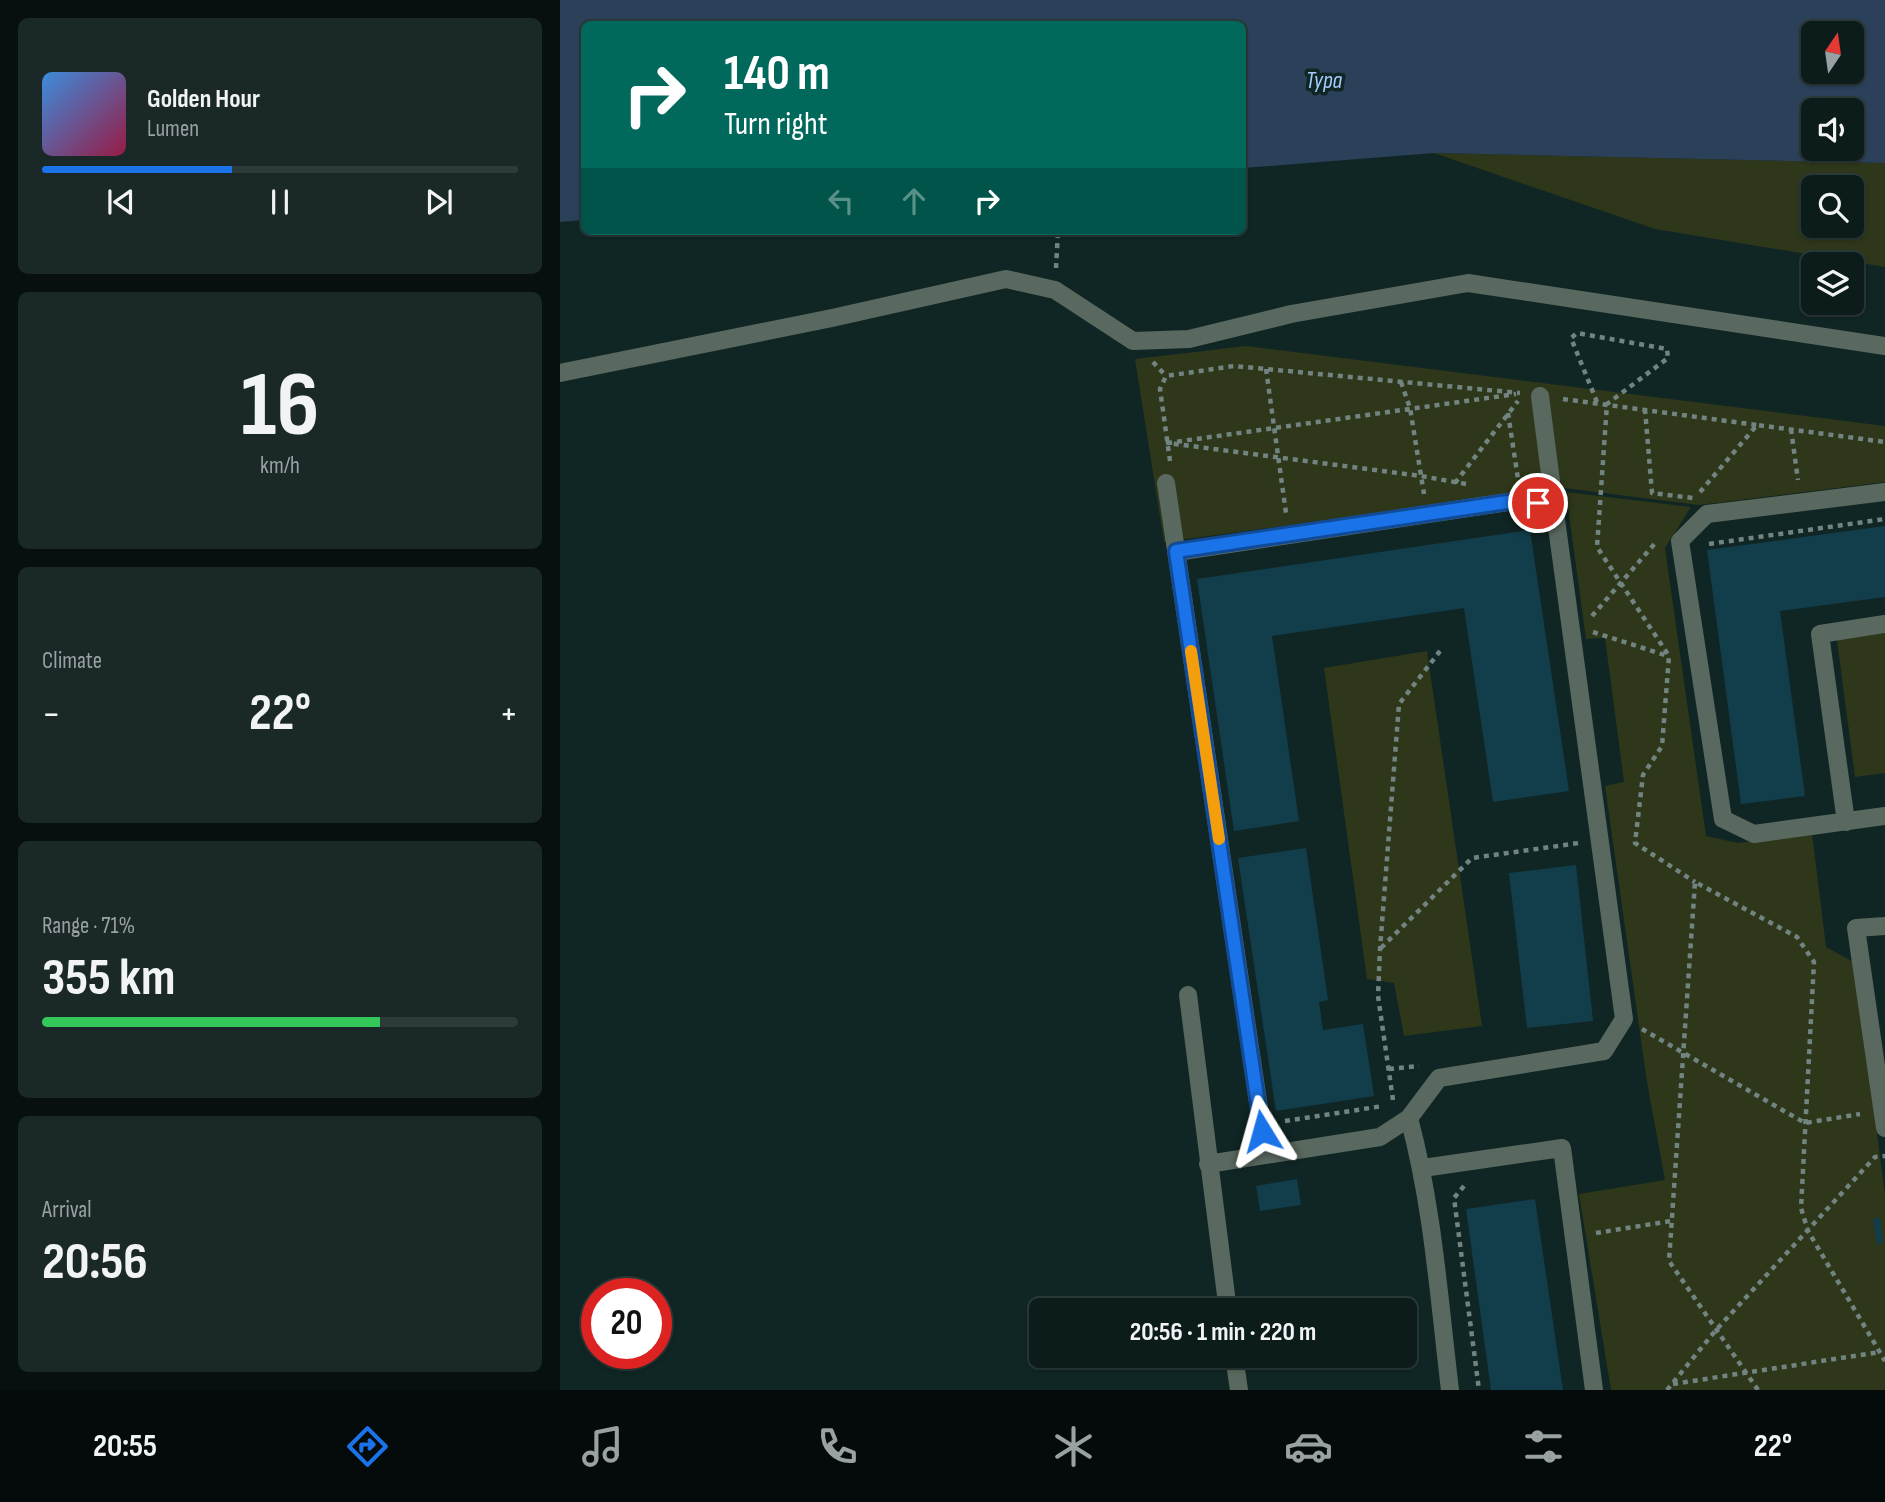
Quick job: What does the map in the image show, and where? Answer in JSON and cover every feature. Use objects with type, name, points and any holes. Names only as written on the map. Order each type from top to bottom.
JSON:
[{"type":"street","points":[[560,373],[832,318],[1006,279],[1055,290],[1133,341],[1189,340],[1291,314],[1468,283],[1885,346]]},
{"type":"street","points":[[1208,1164],[1380,1137],[1409,1118],[1439,1078],[1604,1051],[1624,1019],[1554,505],[1532,394]]},
{"type":"street","points":[[1169,476],[1176,551],[1266,1155]]},
{"type":"street","points":[[1885,492],[1707,514],[1680,541],[1723,819],[1754,834],[1885,816]]},
{"type":"street","points":[[1176,551],[1521,500],[1554,505]]},
{"type":"street","points":[[1846,822],[1820,634],[1885,624]]},
{"type":"street","points":[[1885,926],[1856,929],[1885,1128]]},
{"type":"street","points":[[1188,995],[1226,1298]]},
{"type":"street","points":[[1409,1118],[1423,1168],[1449,1390]]},
{"type":"street","points":[[1423,1168],[1562,1148],[1594,1390]]},
{"type":"street","points":[[1236,1368],[1239,1390]]},
{"type":"path","points":[[1055,290],[1058,235]]},
{"type":"path","points":[[1597,402],[1571,338],[1577,333],[1667,349],[1668,358],[1607,404],[1597,548],[1669,656],[1662,746],[1643,775],[1634,843],[1695,882],[1797,937],[1814,962],[1801,1208],[1808,1231],[1885,1361]]},
{"type":"path","points":[[1169,476],[1168,443],[1160,389],[1166,376],[1234,366],[1532,394],[1757,425]]},
{"type":"path","points":[[1266,369],[1288,522]]},
{"type":"path","points":[[1401,382],[1410,408],[1425,503]]},
{"type":"path","points":[[1168,443],[1410,408],[1532,394]]},
{"type":"path","points":[[1446,489],[1456,482],[1508,413],[1532,394]]},
{"type":"path","points":[[1644,409],[1652,493],[1704,499]]},
{"type":"path","points":[[1508,413],[1521,500]]},
{"type":"path","points":[[1791,429],[1799,489]]},
{"type":"path","points":[[1168,443],[1421,476],[1469,485]]},
{"type":"path","points":[[1698,546],[1885,519]]},
{"type":"path","points":[[1585,629],[1669,656]]},
{"type":"path","points":[[1284,1121],[1394,1105],[1378,1009],[1399,704],[1440,651]]},
{"type":"path","points":[[1380,950],[1472,858],[1586,842]]},
{"type":"path","points":[[1695,882],[1669,1261],[1758,1390]]},
{"type":"path","points":[[1624,1019],[1805,1123],[1871,1112]]},
{"type":"path","points":[[1389,1069],[1427,1064]]},
{"type":"path","points":[[1874,1146],[1875,1157]]},
{"type":"path","points":[[1667,1390],[1716,1330],[1875,1157],[1885,1156]]},
{"type":"path","points":[[1476,1184],[1464,1185],[1454,1198],[1479,1390]]},
{"type":"path","points":[[1574,1236],[1671,1221]]},
{"type":"path","points":[[1671,1384],[1880,1352]]},
{"type":"green space","points":[[1434,153],[1885,163],[1885,267],[1864,264],[1864,252],[1801,253],[1655,229]]},
{"type":"green space","points":[[1246,346],[1885,426],[1885,482],[1699,505],[1564,488],[1164,542],[1135,359]]},
{"type":"green space","points":[[1566,492],[1691,507],[1665,548],[1706,836],[1738,843],[1812,833],[1826,947],[1855,963],[1885,1196],[1885,1390],[1611,1390],[1579,1194],[1665,1180],[1647,1082],[1605,786],[1624,782],[1605,638],[1586,639]]},
{"type":"green space","points":[[1885,633],[1885,773],[1855,777],[1837,640]]},
{"type":"green space","points":[[1427,651],[1482,1026],[1404,1036],[1394,983],[1367,979],[1324,668]]},
{"type":"water","name":"Тура","points":[[560,0],[1885,0],[1885,163],[1434,153],[1246,168],[1246,21],[581,21],[581,220],[560,222]]},
{"type":"building","points":[[1885,526],[1885,597],[1780,611],[1805,796],[1741,804],[1707,550]]},
{"type":"building","points":[[1530,530],[1569,791],[1493,802],[1464,608],[1272,636],[1299,821],[1234,831],[1197,579]]},
{"type":"building","points":[[1306,848],[1328,1000],[1319,1002],[1323,1030],[1363,1024],[1374,1096],[1276,1111],[1238,858]]},
{"type":"building","points":[[1576,865],[1593,1021],[1527,1028],[1509,873]]},
{"type":"building","points":[[1297,1179],[1301,1205],[1260,1211],[1256,1186]]},
{"type":"building","points":[[1535,1199],[1563,1390],[1491,1390],[1466,1209]]},
{"type":"building","points":[[1880,1218],[1883,1243],[1877,1244],[1873,1219]]},
{"type":"slow traffic","points":[[1191,651],[1219,839]]},
{"type":"route","points":[[1262,1131],[1176,551],[1521,500],[1538,503]]}]
